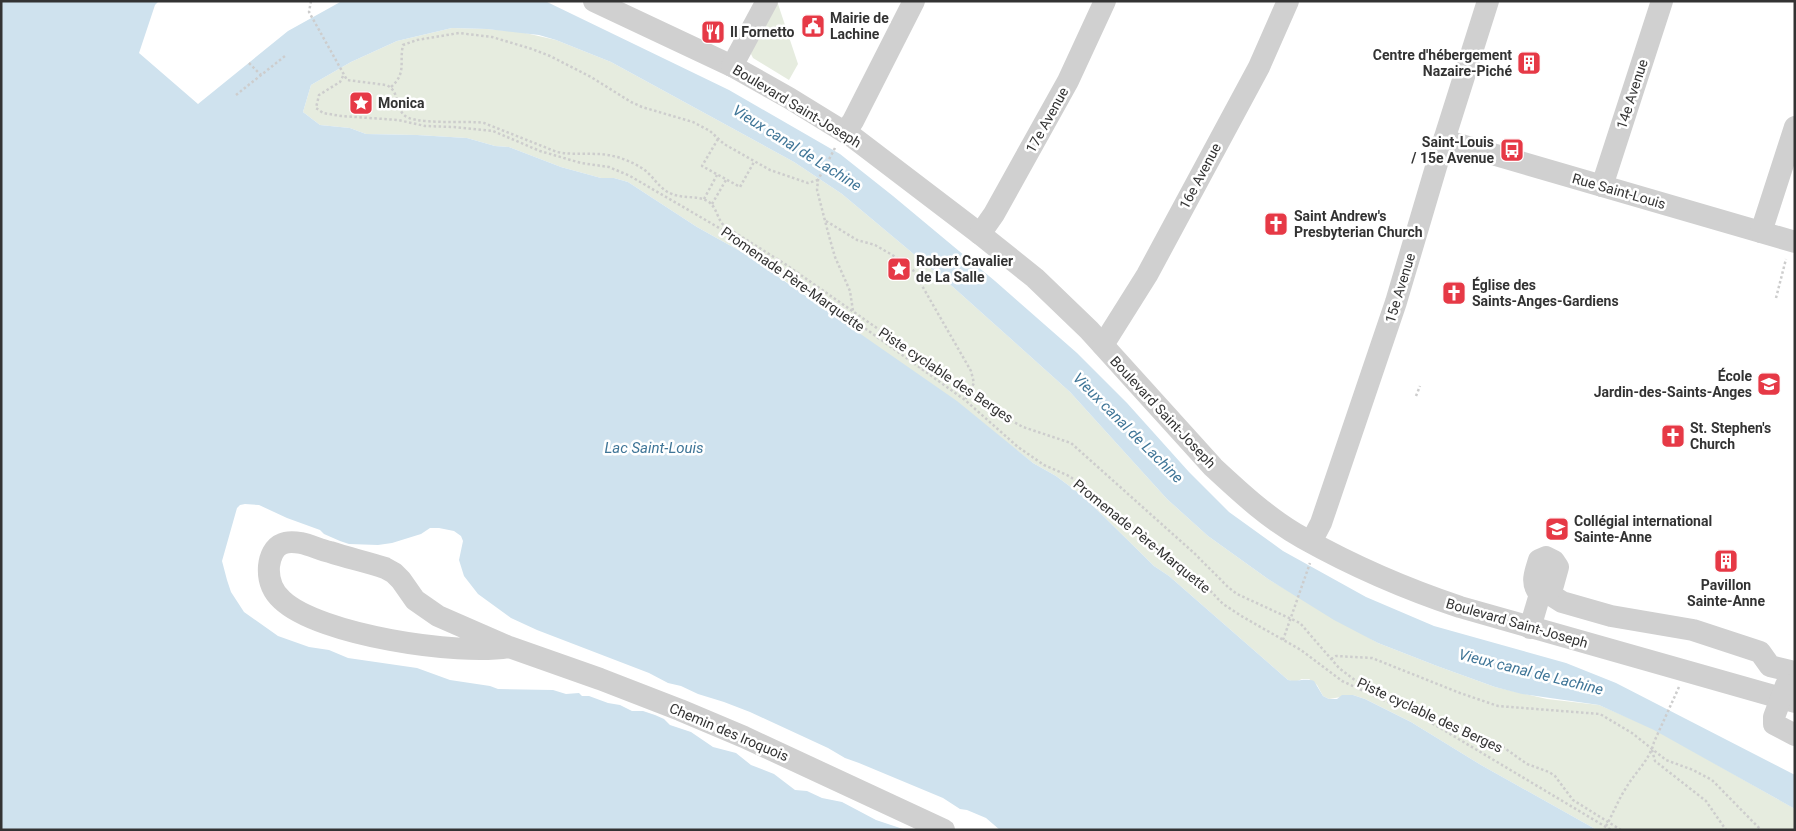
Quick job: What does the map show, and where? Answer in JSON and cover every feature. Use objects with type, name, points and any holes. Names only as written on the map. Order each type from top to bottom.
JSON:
[{"type":"street","name":"Boulevard Saint-Joseph","points":[[594,1],[732,66],[980,234],[1035,278],[1103,345],[1213,467],[1270,516],[1311,542],[1356,565],[1422,594],[1460,607],[1788,700]]},
{"type":"street","points":[[732,66],[767,1]]},
{"type":"street","points":[[840,140],[853,121],[914,1]]},
{"type":"street","name":"17e Avenue","points":[[980,234],[994,214],[1064,89],[1082,55],[1105,1]]},
{"type":"street","name":"16e Avenue","points":[[1103,345],[1147,275],[1259,67],[1288,1]]},
{"type":"street","name":"15e Avenue","points":[[1311,542],[1321,523],[1396,302],[1488,1]]},
{"type":"street","name":"14e Avenue","points":[[1602,186],[1662,1]]},
{"type":"street","points":[[1761,232],[1795,127]]},
{"type":"street","name":"Rue Saint-Louis","points":[[1444,140],[1793,242]]},
{"type":"street","name":"Chemin des Iroquois","points":[[509,647],[484,649],[401,642],[348,630],[308,617],[293,609],[274,592],[269,572],[272,554],[283,543],[300,543],[385,568],[401,580],[415,600],[426,609],[453,623],[509,647],[680,710],[744,737],[944,830]]},
{"type":"street","points":[[1530,628],[1544,594],[1562,602],[1611,616],[1693,630],[1760,652],[1770,666],[1792,664],[1788,700],[1774,717],[1774,724],[1795,736]]},
{"type":"path","points":[[311,1],[309,12],[343,76],[347,80],[391,87],[399,78],[402,70],[403,45],[449,33],[492,37],[550,56],[591,76],[642,107],[693,122],[710,131],[733,150],[770,170],[808,184],[818,180]]},
{"type":"path","points":[[236,95],[285,56]]},
{"type":"path","points":[[249,63],[261,75]]},
{"type":"path","name":"Promenade Père-Marquette","points":[[343,76],[340,82],[319,94],[316,108],[323,113],[364,119],[398,120],[424,126],[493,131],[540,151],[581,163],[609,167],[630,176],[712,224],[771,261],[965,400],[1018,447],[1044,465],[1075,480],[1168,558],[1201,581],[1223,604],[1312,657],[1342,681],[1425,719],[1611,830]]},
{"type":"path","name":"Piste cyclable des Berges","points":[[391,87],[403,115],[408,118],[435,122],[484,123],[569,155],[596,154],[613,156],[640,166],[662,188],[671,194],[704,199],[712,204],[721,224],[785,264],[970,391],[1003,416],[1023,427],[1071,443],[1194,553],[1228,587],[1300,623],[1339,668],[1356,681],[1432,716],[1477,734],[1502,747],[1527,764],[1549,772],[1556,776],[1573,800],[1621,830]]},
{"type":"path","points":[[718,139],[702,166],[740,187],[754,162]]},
{"type":"path","points":[[840,140],[818,180],[817,190],[835,257],[850,291],[853,311]]},
{"type":"path","points":[[704,199],[717,175]]},
{"type":"path","points":[[712,204],[726,180]]},
{"type":"path","points":[[826,221],[857,240],[875,245],[888,252],[913,270],[971,371],[974,383],[965,400]]},
{"type":"path","points":[[1776,298],[1793,242]]},
{"type":"path","points":[[1416,396],[1420,386]]},
{"type":"path","points":[[1283,640],[1309,564]]},
{"type":"path","points":[[1331,659],[1336,656],[1372,658],[1498,706],[1600,714],[1632,733],[1666,760],[1693,770],[1712,780],[1761,830]]},
{"type":"path","points":[[1606,826],[1626,787],[1645,762],[1683,679]]},
{"type":"path","points":[[1652,748],[1655,761],[1706,801],[1726,830]]},
{"type":"shaded area","points":[[777,1],[798,64],[789,80],[753,58],[751,54],[752,47]]},
{"type":"shaded area","points":[[452,28],[521,32],[556,40],[611,62],[794,162],[842,194],[953,287],[1070,392],[1167,499],[1208,536],[1268,579],[1378,643],[1437,666],[1495,687],[1547,699],[1599,705],[1654,729],[1795,809],[1795,830],[1597,830],[1481,765],[1411,722],[1365,699],[1353,695],[1329,699],[1323,696],[1317,685],[1309,679],[1295,682],[1288,680],[1169,576],[1154,566],[1084,497],[1056,476],[1033,463],[810,298],[747,255],[697,227],[628,182],[614,178],[601,178],[561,167],[509,147],[495,146],[467,138],[366,134],[350,128],[320,125],[303,112],[311,85],[351,62],[397,41]]},
{"type":"water","name":"Lac Saint-Louis","points":[[1,1],[159,1],[155,5],[139,53],[198,104],[288,31],[342,1],[545,1],[729,90],[840,154],[995,281],[1077,353],[1127,403],[1189,472],[1229,512],[1283,551],[1366,597],[1434,626],[1566,663],[1616,683],[1795,775],[1795,809],[1654,730],[1599,705],[1522,694],[1495,687],[1378,643],[1334,620],[1268,579],[1208,536],[1167,499],[1070,392],[953,287],[842,194],[794,162],[611,62],[539,35],[487,29],[452,28],[397,41],[351,62],[311,85],[303,112],[320,125],[350,128],[366,134],[467,138],[495,146],[509,147],[561,167],[601,178],[614,178],[628,182],[697,227],[747,255],[957,401],[1033,463],[1056,476],[1084,497],[1154,566],[1169,576],[1288,680],[1314,681],[1323,696],[1329,699],[1337,699],[1342,695],[1353,695],[1365,699],[1411,722],[1481,765],[1597,830],[1000,830],[986,818],[960,809],[943,798],[845,758],[828,748],[750,712],[681,686],[668,683],[649,673],[537,630],[511,618],[478,594],[464,576],[459,560],[463,541],[461,536],[454,531],[430,528],[421,534],[392,543],[378,545],[349,544],[259,505],[245,504],[237,508],[222,561],[231,592],[244,612],[278,636],[309,647],[329,650],[348,658],[417,668],[450,680],[498,689],[553,690],[566,694],[579,693],[582,696],[589,696],[620,705],[632,711],[643,711],[664,719],[670,725],[691,732],[713,747],[736,753],[751,765],[774,774],[795,790],[807,791],[822,798],[842,802],[876,820],[906,830],[1,830]]},
{"type":"place","name":"Mairie de Lachine","points":[[813,26]]},
{"type":"place","name":"Il Fornetto","points":[[713,32]]},
{"type":"place","name":"Centre d'hébergement Nazaire-Piché","points":[[1529,63]]},
{"type":"place","name":"Monica","points":[[361,103]]},
{"type":"place","name":"Saint-Louis / 15e Avenue","points":[[1512,150]]},
{"type":"place","name":"Saint Andrew's Presbyterian Church","points":[[1276,224]]},
{"type":"place","name":"Robert Cavalier de La Salle","points":[[899,269]]},
{"type":"place","name":"Église des Saints-Anges-Gardiens","points":[[1454,293]]},
{"type":"place","name":"École Jardin-des-Saints-Anges","points":[[1769,384]]},
{"type":"place","name":"St. Stephen's Church","points":[[1673,436]]},
{"type":"place","name":"Collégial international Sainte-Anne","points":[[1557,529]]},
{"type":"place","name":"Pavillon Sainte-Anne","points":[[1726,561]]},
{"type":"water label","name":"Vieux canal de Lachine","points":[[797,148]]},
{"type":"water label","name":"Vieux canal de Lachine","points":[[1128,428]]},
{"type":"water label","name":"Vieux canal de Lachine","points":[[1531,672]]}]
